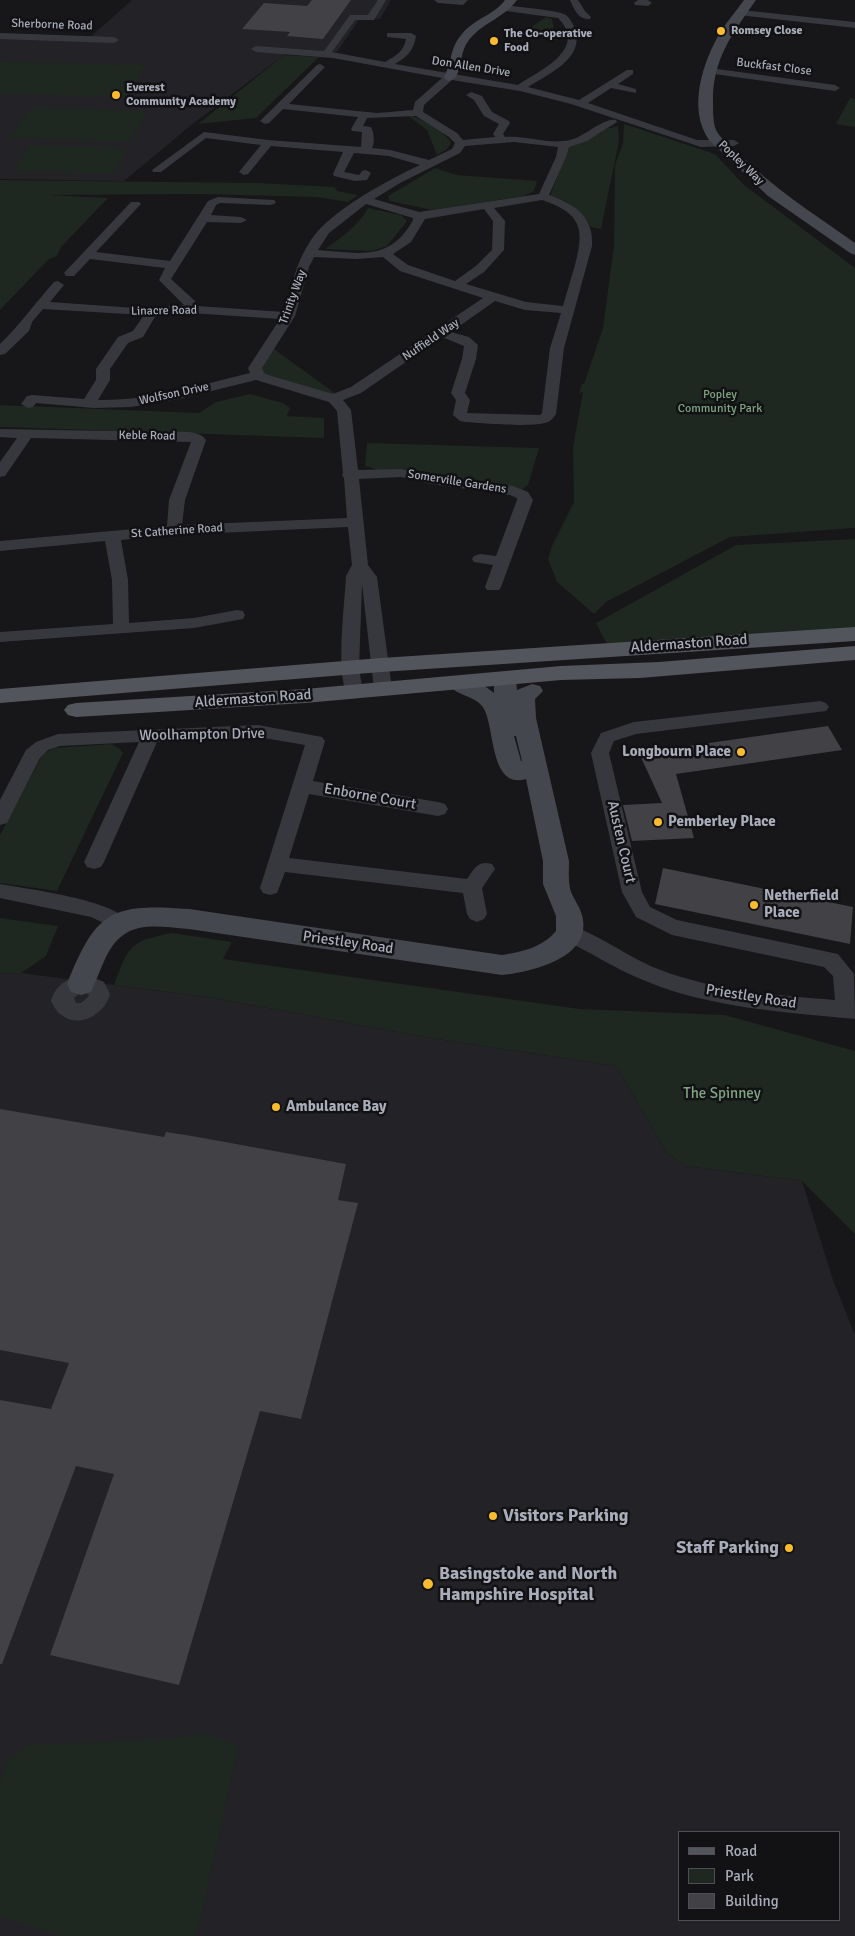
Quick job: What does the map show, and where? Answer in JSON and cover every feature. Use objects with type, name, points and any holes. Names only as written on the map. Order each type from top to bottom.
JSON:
[{"type":"main road","name":"Aldermaston Road","points":[[0,696],[381,665],[855,634]]},
{"type":"main road","name":"Aldermaston Road","points":[[381,665],[475,668],[505,679],[532,692],[542,686],[564,680],[658,669],[855,652]]},
{"type":"main road","points":[[505,679],[513,664],[523,656]]},
{"type":"main road","name":"Aldermaston Road","points":[[0,714],[383,689],[561,673],[658,669]]},
{"type":"street","points":[[328,51],[353,17],[370,18],[382,0]]},
{"type":"street","points":[[438,0],[463,3]]},
{"type":"street","points":[[418,113],[420,104],[453,73],[456,51],[466,35],[509,4],[561,16],[584,15],[574,0]]},
{"type":"street","name":"Popley Way","points":[[750,0],[719,45],[709,76],[706,87],[706,115],[709,129],[745,159],[792,205],[855,250]]},
{"type":"street","points":[[638,4],[648,3]]},
{"type":"street","points":[[741,12],[855,26]]},
{"type":"street","points":[[517,91],[544,74],[570,52],[573,43],[567,21],[561,16]]},
{"type":"street","points":[[386,65],[403,55],[409,49],[411,42],[411,36],[390,35]]},
{"type":"street","name":"Sherborne Road","points":[[0,36],[109,38]]},
{"type":"street","name":"Don Allen Drive","points":[[256,49],[333,55],[517,91],[549,94],[578,108],[677,138],[701,144],[724,140]]},
{"type":"street","points":[[265,121],[320,67]]},
{"type":"street","points":[[517,91],[537,100],[578,108],[614,80],[630,72]]},
{"type":"street","name":"Buckfast Close","points":[[709,76],[835,88]]},
{"type":"street","points":[[614,80],[634,91]]},
{"type":"street","points":[[537,100],[549,94]]},
{"type":"street","points":[[471,95],[478,98],[488,114],[505,122],[498,134],[502,141]]},
{"type":"street","points":[[281,106],[364,115],[418,113],[453,135],[460,143],[482,143],[514,139],[564,144],[588,137],[595,133],[597,129],[612,122]]},
{"type":"street","points":[[364,115],[356,129],[367,129],[368,145],[365,150]]},
{"type":"street","points":[[157,170],[169,159],[204,135],[268,143],[390,153],[430,164]]},
{"type":"street","points":[[244,172],[268,143]]},
{"type":"street","name":"Trinity Way","points":[[258,375],[255,368],[289,316],[296,285],[316,241],[333,223],[366,200],[456,151],[460,143]]},
{"type":"street","points":[[543,197],[561,157],[564,144]]},
{"type":"street","points":[[350,149],[338,174],[363,178],[366,173]]},
{"type":"street","points":[[366,200],[419,216],[543,197],[562,203],[582,222],[587,232],[586,246],[557,348],[549,414],[544,419],[466,418],[460,415],[463,400],[458,393],[469,359],[471,345],[464,340],[442,333]]},
{"type":"street","points":[[190,309],[191,304],[165,280],[212,203],[218,200],[270,202]]},
{"type":"street","points":[[457,285],[480,269],[498,250],[499,221],[486,206]]},
{"type":"street","points":[[70,273],[89,255],[132,207],[113,209]]},
{"type":"street","points":[[310,253],[368,256],[385,254],[401,245],[419,220],[419,216]]},
{"type":"street","points":[[204,218],[241,220]]},
{"type":"street","points":[[385,254],[404,268],[493,297],[525,306],[568,310]]},
{"type":"street","points":[[89,255],[172,266]]},
{"type":"street","points":[[0,350],[24,328],[26,321],[58,285]]},
{"type":"street","name":"Nuffield Way","points":[[334,399],[356,390],[493,297]]},
{"type":"street","name":"Linacre Road","points":[[40,305],[151,311],[190,309],[289,316]]},
{"type":"street","points":[[89,403],[103,380],[103,369],[123,340],[138,334],[149,319],[151,311]]},
{"type":"street","points":[[258,375],[274,383],[334,399],[340,403],[345,415],[349,475],[360,565],[369,577],[383,689]]},
{"type":"street","name":"Wolfson Drive","points":[[28,404],[32,399],[89,403],[131,403],[176,395],[258,375]]},
{"type":"street","name":"Keble Road","points":[[0,433],[26,435],[171,436],[192,437],[198,440],[198,447],[177,500],[174,530]]},
{"type":"street","points":[[0,473],[26,435]]},
{"type":"street","name":"Somerville Gardens","points":[[349,475],[401,473],[431,480],[513,491],[523,495],[525,500],[493,587]]},
{"type":"street","name":"St Catherine Road","points":[[0,546],[174,530],[355,522]]},
{"type":"street","points":[[112,536],[120,580],[121,628]]},
{"type":"street","points":[[480,559],[503,562]]},
{"type":"street","points":[[354,691],[350,669],[354,576],[360,565]]},
{"type":"street","points":[[0,637],[194,623],[237,615]]},
{"type":"street","points":[[505,679],[506,716],[542,866],[556,884],[571,922],[569,933]]},
{"type":"street","points":[[458,683],[477,691],[494,704],[510,764],[519,773]]},
{"type":"street","points":[[532,692],[525,695],[523,702],[524,718],[556,861],[556,884]]},
{"type":"street","name":"Austen Court","points":[[820,707],[634,728],[607,737],[600,754],[632,892],[642,912],[672,927],[832,960],[843,974],[851,1010]]},
{"type":"street","name":"Woolhampton Drive","points":[[0,818],[33,754],[42,746],[58,740],[258,731],[316,741],[270,888]]},
{"type":"street","points":[[94,862],[150,735]]},
{"type":"street","name":"Enborne Court","points":[[302,786],[438,809]]},
{"type":"street","points":[[277,864],[472,887]]},
{"type":"street","points":[[477,914],[472,887],[485,869]]},
{"type":"street","points":[[0,892],[93,910],[108,915],[114,926],[108,955],[89,986]]},
{"type":"street","name":"Priestley Road","points":[[114,926],[132,917],[155,916],[189,919],[502,965],[539,957],[561,944],[569,933],[652,975],[691,987],[738,997],[851,1010]]},
{"type":"shaded area","name":"Everest Community Academy","points":[[132,0],[391,0],[380,19],[360,18],[337,52],[296,49],[284,55],[190,126],[124,181],[0,179],[0,38],[86,41]]},
{"type":"shaded area","name":"Basingstoke and North Hampshire Hospital","points":[[21,973],[214,998],[424,1037],[616,1066],[667,1153],[686,1166],[802,1181],[833,1280],[855,1335],[855,1936],[0,1936],[0,974]]},
{"type":"green space","points":[[546,17],[552,19],[556,40],[522,33]]},
{"type":"green space","points":[[284,55],[319,57],[256,118],[198,124]]},
{"type":"green space","points":[[0,61],[146,65],[126,97],[0,94]]},
{"type":"green space","points":[[850,98],[855,99],[855,127],[836,124]]},
{"type":"green space","points":[[32,107],[148,111],[129,142],[9,138]]},
{"type":"green space","points":[[407,115],[425,122],[444,135],[451,143],[447,149],[437,155],[427,130]]},
{"type":"green space","name":"Popley Community Park","points":[[624,124],[715,154],[744,185],[855,268],[855,528],[730,537],[606,602],[594,614],[557,582],[548,559],[552,546],[574,502],[573,447],[583,392],[579,393],[582,384],[584,384],[603,328],[614,245],[615,165],[623,143]]},
{"type":"green space","points":[[618,126],[619,141],[601,229],[591,227],[569,203],[550,196],[569,146],[601,133],[602,130]]},
{"type":"green space","points":[[30,145],[127,148],[113,174],[13,171]]},
{"type":"green space","points":[[435,168],[457,175],[537,181],[534,191],[524,196],[432,210],[390,201],[388,196]]},
{"type":"green space","points":[[0,180],[258,183],[335,187],[337,191],[358,195],[348,202],[316,197],[201,194],[50,195],[108,198],[61,247],[57,256],[48,260],[0,310]]},
{"type":"green space","points":[[368,208],[401,215],[407,221],[387,246],[372,251],[325,249],[354,226]]},
{"type":"green space","points":[[274,349],[336,394],[327,395],[265,377],[260,367]]},
{"type":"green space","points":[[250,394],[283,403],[290,408],[287,416],[324,418],[324,438],[0,427],[0,405],[199,413],[216,402]]},
{"type":"green space","points":[[367,443],[539,448],[528,485],[519,492],[377,472],[375,469],[365,466]]},
{"type":"green space","points":[[855,539],[855,628],[607,644],[596,623],[736,545]]},
{"type":"green space","points":[[111,744],[119,748],[123,753],[57,891],[0,883],[0,835],[43,754],[54,748]]},
{"type":"green space","points":[[0,918],[58,926],[46,956],[21,973],[0,974]]},
{"type":"green space","name":"The Spinney","points":[[172,933],[232,942],[223,959],[580,1009],[725,1015],[855,1051],[855,1234],[802,1181],[686,1166],[667,1153],[616,1066],[424,1037],[214,998],[114,985],[123,962],[133,947],[147,939]]},
{"type":"green space","points":[[210,1734],[238,1747],[199,1926],[193,1936],[62,1936],[0,1917],[0,1781],[7,1761],[28,1745],[160,1739]]},
{"type":"building","points":[[312,0],[351,0],[323,39],[287,36],[290,32],[242,29],[264,3],[307,6]]},
{"type":"building","name":"Longbourn Place","points":[[828,726],[842,750],[676,774],[694,838],[632,841],[623,805],[662,803],[639,753]]},
{"type":"building","name":"Netherfield Place","points":[[663,868],[853,907],[850,944],[655,904]]},
{"type":"building","points":[[0,1109],[164,1137],[166,1132],[192,1136],[346,1164],[338,1200],[358,1203],[301,1419],[260,1411],[179,1685],[50,1655],[114,1474],[76,1466],[2,1664],[0,1664],[0,1400],[51,1409],[69,1363],[0,1350]]},
{"type":"place","name":"Romsey Close","points":[[721,31]]},
{"type":"place","name":"The Co-operative Food","points":[[494,41]]},
{"type":"place","name":"Everest Community Academy","points":[[116,95]]},
{"type":"place","name":"Longbourn Place","points":[[741,752]]},
{"type":"place","name":"Pemberley Place","points":[[658,822]]},
{"type":"place","name":"Netherfield Place","points":[[754,905]]},
{"type":"place","name":"Ambulance Bay","points":[[276,1107]]},
{"type":"place","name":"Visitors Parking","points":[[493,1516]]},
{"type":"place","name":"Staff Parking","points":[[789,1548]]},
{"type":"place","name":"Basingstoke and North Hampshire Hospital","points":[[428,1584]]}]
